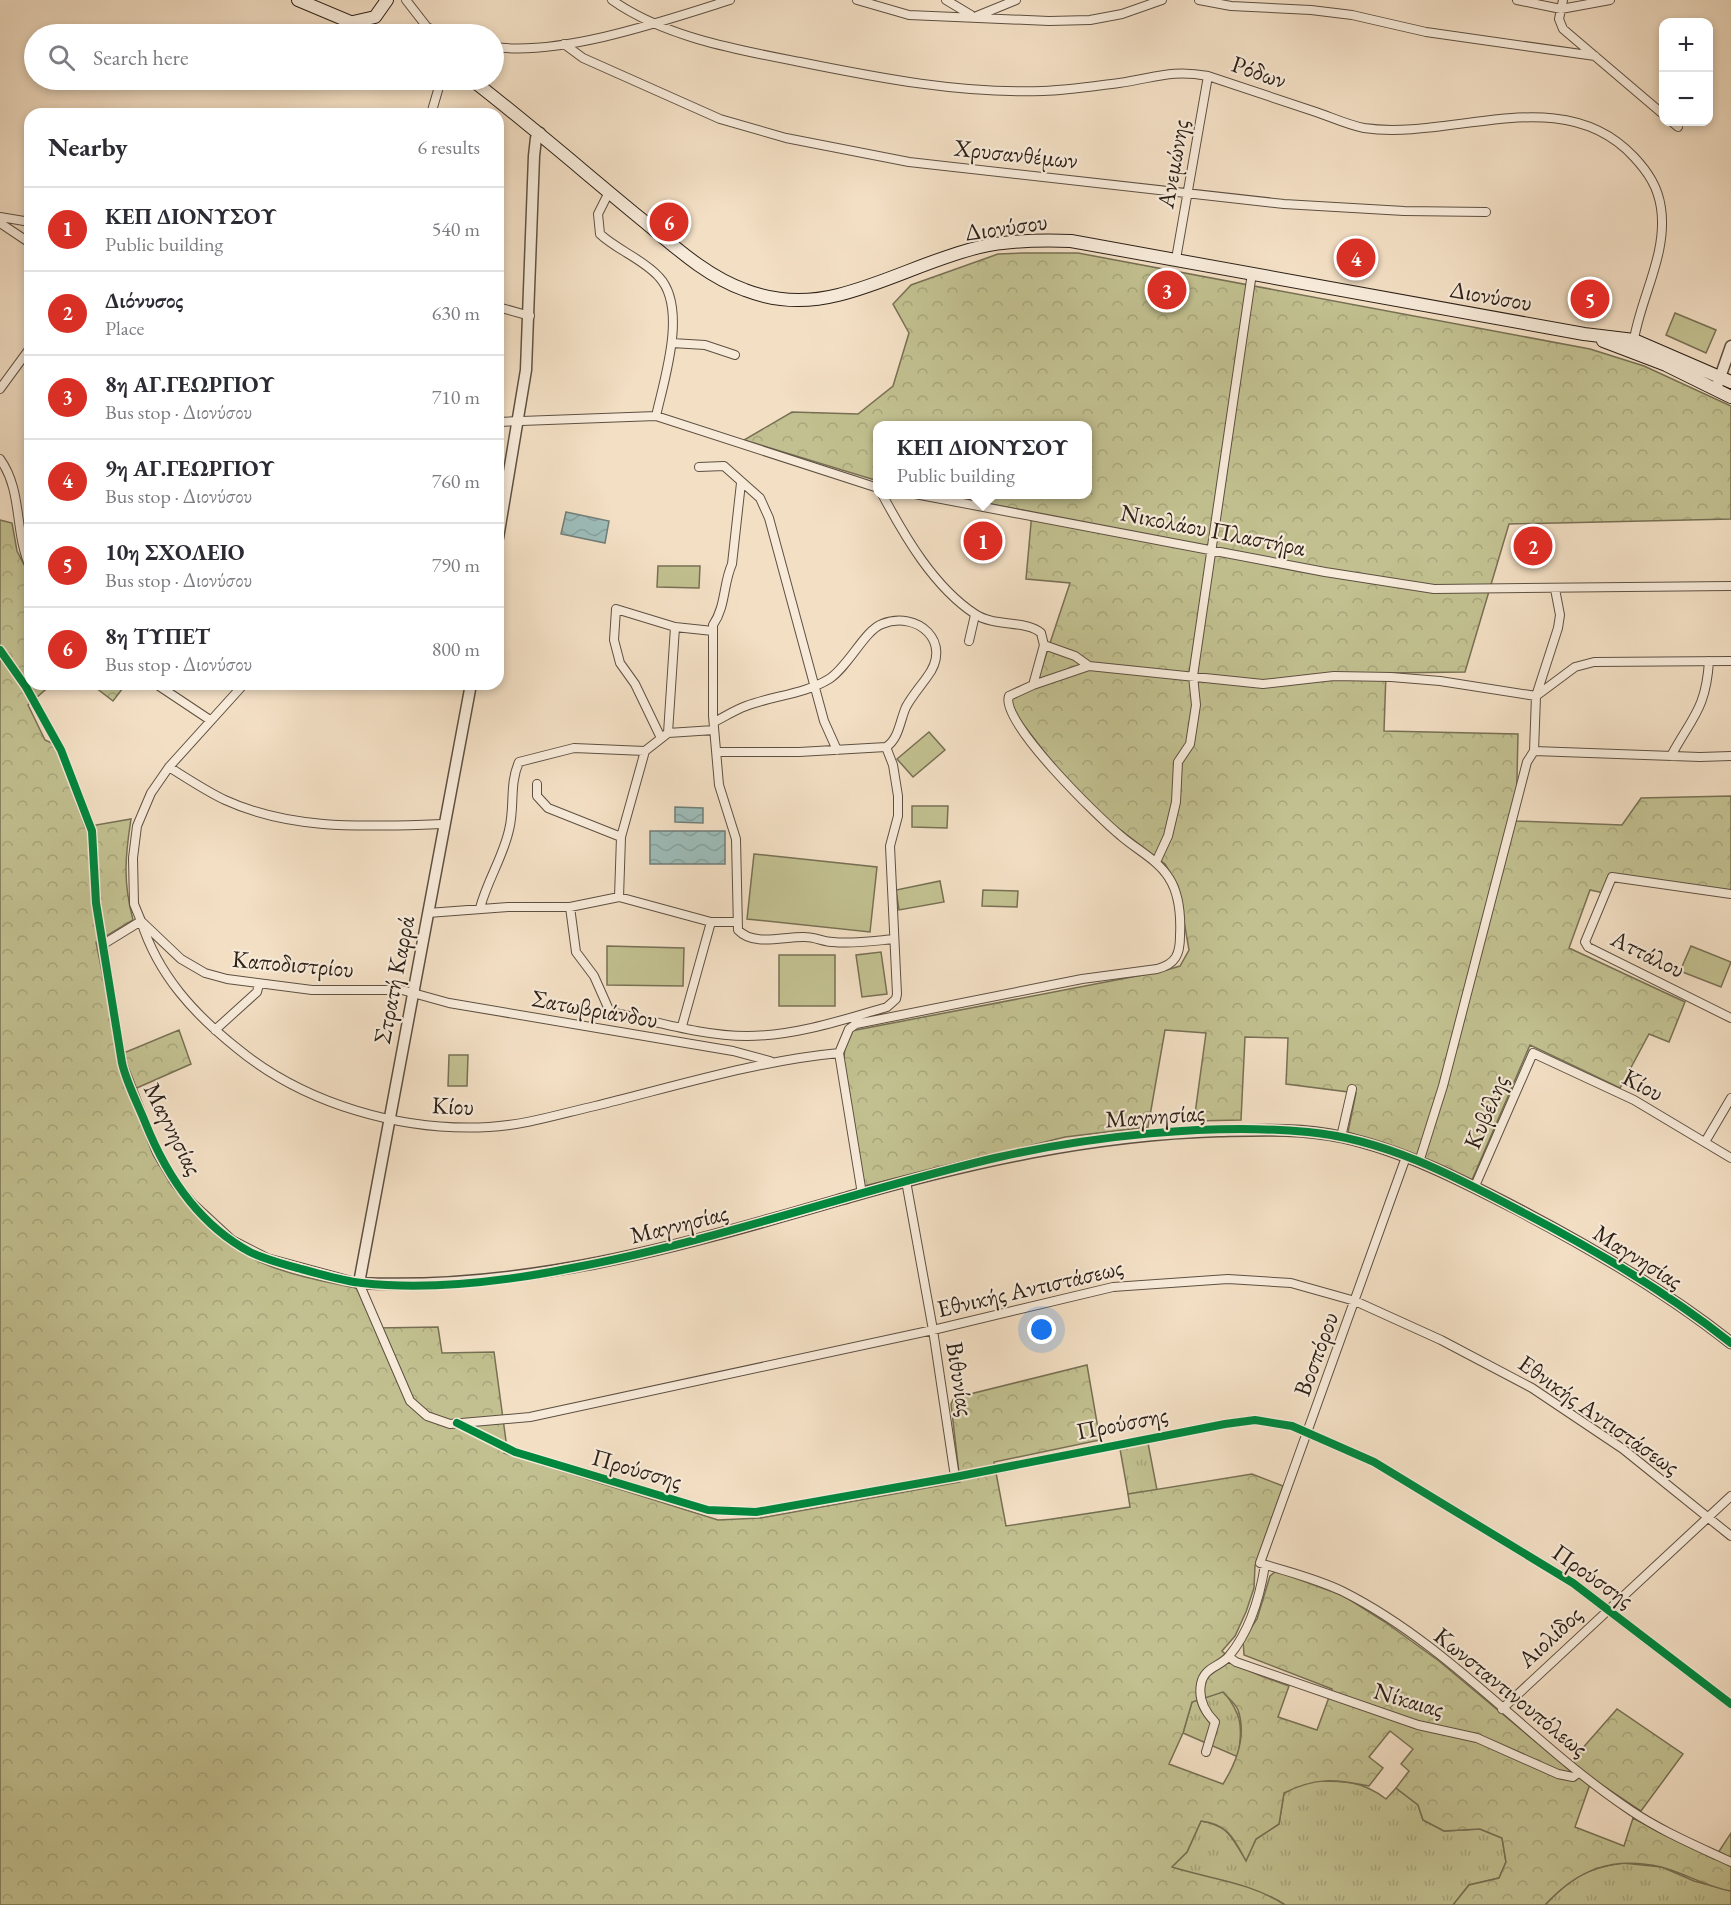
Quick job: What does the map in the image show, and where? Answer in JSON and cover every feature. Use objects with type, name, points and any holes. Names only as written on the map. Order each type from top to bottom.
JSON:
[{"type":"main road","points":[[298,0],[356,24]]},
{"type":"main road","points":[[351,22],[375,17],[387,0]]},
{"type":"main road","name":"Διονύσου","points":[[485,90],[716,276],[743,290],[790,301],[838,295],[980,247],[1007,243],[1071,241],[1584,334],[1633,346],[1726,388]]},
{"type":"street","points":[[406,0],[421,24]]},
{"type":"street","name":"Ρόδων","points":[[612,0],[642,18],[723,47],[872,77],[957,87],[1042,91],[1121,83],[1183,71],[1208,75],[1363,128],[1398,129],[1520,117],[1560,118],[1591,126],[1624,147],[1651,175],[1661,207],[1662,229],[1656,263],[1633,346]]},
{"type":"street","points":[[504,48],[529,49],[564,44],[658,24],[730,0]]},
{"type":"street","points":[[857,0],[883,4],[909,15],[1049,21],[1090,20],[1122,14],[1162,0]]},
{"type":"street","points":[[946,0],[974,17]]},
{"type":"street","points":[[974,17],[1016,0]]},
{"type":"street","points":[[1199,0],[1231,6],[1352,15],[1426,32],[1595,56]]},
{"type":"street","points":[[1517,0],[1562,4],[1610,0]]},
{"type":"street","points":[[1562,4],[1559,19],[1563,29],[1659,111]]},
{"type":"street","name":"Χρυσανθέμων","points":[[564,44],[583,58],[720,119],[786,138],[909,162],[1295,205],[1404,211],[1486,212]]},
{"type":"street","name":"Ανεμώνης","points":[[1176,259],[1208,75]]},
{"type":"street","points":[[433,108],[438,90]]},
{"type":"street","points":[[504,505],[520,420],[530,316],[534,156],[536,138],[540,132]]},
{"type":"street","points":[[609,192],[598,214],[600,234],[659,277],[671,304],[672,343],[656,416]]},
{"type":"street","points":[[0,217],[24,221]]},
{"type":"street","points":[[0,223],[24,239]]},
{"type":"street","points":[[1156,862],[1168,836],[1176,802],[1178,762],[1190,744],[1196,705],[1193,676],[1252,273]]},
{"type":"street","points":[[504,309],[530,316]]},
{"type":"street","points":[[672,343],[705,345],[735,355]]},
{"type":"street","points":[[1726,388],[1731,346]]},
{"type":"street","points":[[0,389],[24,356]]},
{"type":"street","points":[[504,421],[656,416],[873,486]]},
{"type":"street","points":[[0,459],[10,472],[16,494],[18,533],[24,550]]},
{"type":"street","points":[[699,467],[724,466],[760,498],[769,518],[824,721],[837,750]]},
{"type":"street","points":[[741,483],[732,564],[727,575],[719,618],[713,625],[714,726],[719,785],[736,839],[736,922],[742,935],[757,939],[807,937],[854,944],[894,939]]},
{"type":"street","points":[[885,499],[925,563],[975,615],[992,622],[1037,629],[1041,633],[1044,645],[1034,685]]},
{"type":"street","name":"Νικολάου Πλαστήρα","points":[[937,499],[1325,572],[1434,589],[1731,586]]},
{"type":"street","points":[[1419,1162],[1443,1086],[1527,762],[1534,752],[1536,696],[1560,615],[1555,589]]},
{"type":"street","points":[[665,735],[621,663],[614,640],[616,609],[675,627],[713,631]]},
{"type":"street","points":[[969,641],[975,615]]},
{"type":"street","points":[[619,897],[621,837],[645,752],[665,735],[714,726],[747,706],[828,680],[846,665],[872,630],[881,624],[903,622],[931,634],[938,646],[937,660],[906,707],[893,741],[886,747],[718,752]]},
{"type":"street","points":[[665,735],[675,627]]},
{"type":"street","points":[[1044,645],[1075,656],[1089,666]]},
{"type":"street","name":"Μαγνησίας","points":[[0,650],[24,684]]},
{"type":"street","points":[[1671,756],[1701,708],[1707,687],[1709,661]]},
{"type":"street","points":[[862,1194],[839,1053],[849,1029],[856,1024],[1032,988],[1167,967],[1179,952],[1179,907],[1168,877],[1156,862],[1121,837],[1081,800],[1019,726],[1007,699],[1012,694],[1089,666],[1263,684],[1334,676],[1391,677],[1440,681],[1536,696],[1575,667],[1594,662],[1731,661]]},
{"type":"street","name":"Μαγνησίας","points":[[28,690],[61,750],[92,831],[96,903],[125,1075],[157,1153],[175,1183],[212,1225],[252,1252],[308,1271],[359,1283],[436,1284],[550,1273],[692,1242],[906,1181],[1019,1153],[1113,1138],[1267,1130],[1341,1137],[1406,1157],[1475,1186],[1641,1280],[1731,1343]]},
{"type":"street","points":[[165,690],[210,720]]},
{"type":"street","points":[[102,945],[141,921],[134,904],[133,891],[137,826],[151,793],[170,767],[238,690]]},
{"type":"street","name":"Στρατή Καρρά","points":[[359,1283],[470,690]]},
{"type":"street","points":[[480,908],[485,888],[508,833],[512,783],[519,762],[574,747],[645,752]]},
{"type":"street","points":[[570,907],[576,952],[594,976],[607,1009],[733,1035],[783,1033],[887,1007],[896,999],[897,994],[890,846],[898,816],[898,796],[893,765],[886,747]]},
{"type":"street","points":[[1534,752],[1731,756]]},
{"type":"street","points":[[170,767],[226,800],[284,818],[350,827],[444,824]]},
{"type":"street","points":[[537,784],[537,796],[548,808],[621,837]]},
{"type":"street","name":"Αττάλου","points":[[1731,894],[1616,876],[1609,880],[1585,945],[1731,1018]]},
{"type":"street","points":[[428,913],[480,908],[570,907],[619,897],[711,922],[736,922]]},
{"type":"street","name":"Καποδιστρίου","points":[[141,921],[191,967],[215,976],[259,984],[324,991],[394,989],[413,993]]},
{"type":"street","name":"Κίου","points":[[141,921],[151,949],[167,977],[215,1030],[250,1059],[287,1083],[339,1104],[390,1118],[467,1127],[513,1124],[770,1061],[839,1053]]},
{"type":"street","points":[[682,1026],[711,922]]},
{"type":"street","points":[[215,1030],[257,992],[259,984]]},
{"type":"street","name":"Σατωβριάνδου","points":[[413,993],[457,1005],[732,1051],[770,1061]]},
{"type":"street","name":"Κίου","points":[[1533,1053],[1634,1100],[1731,1158]]},
{"type":"street","name":"Κυβέλης","points":[[1475,1186],[1533,1053]]},
{"type":"street","points":[[1341,1137],[1352,1089]]},
{"type":"street","points":[[1705,1142],[1731,1098]]},
{"type":"street","name":"Βοσπόρου","points":[[1229,1657],[1253,1613],[1260,1593],[1262,1564],[1406,1157]]},
{"type":"street","name":"Βιθυνίας","points":[[906,1181],[933,1330],[955,1477]]},
{"type":"street","name":"Εθνικής Αντιστάσεως","points":[[359,1283],[410,1401],[427,1416],[442,1422],[457,1423],[530,1417],[933,1330],[1113,1287],[1164,1281],[1260,1279],[1291,1282],[1355,1301],[1441,1340],[1532,1388],[1623,1449],[1731,1536]]},
{"type":"street","name":"Προύσσης","points":[[457,1423],[509,1450],[544,1462],[720,1513],[756,1512],[955,1477],[1245,1421],[1267,1420],[1309,1432],[1374,1462],[1529,1554],[1609,1609],[1731,1704]]},
{"type":"street","name":"Αιολίδος","points":[[1502,1709],[1731,1496]]},
{"type":"street","name":"Κωνσταντινουπόλεως","points":[[1262,1564],[1317,1581],[1367,1605],[1453,1667],[1578,1773],[1632,1812],[1731,1862]]},
{"type":"street","points":[[1206,1752],[1215,1722],[1203,1705],[1201,1685],[1206,1672],[1229,1657]]},
{"type":"street","name":"Νίκαιας","points":[[1229,1657],[1236,1662],[1418,1725],[1477,1738],[1558,1774],[1573,1777],[1578,1773]]},
{"type":"green space","points":[[1078,253],[1590,349],[1644,366],[1731,406],[1731,519],[1509,524],[1465,672],[1386,673],[1384,731],[1518,734],[1516,821],[1622,825],[1641,798],[1731,796],[1731,897],[1614,879],[1608,894],[1590,890],[1569,948],[1685,1002],[1669,1042],[1649,1034],[1620,1088],[1530,1045],[1472,1180],[1348,1132],[1356,1093],[1286,1084],[1288,1038],[1245,1037],[1241,1120],[1194,1121],[1206,1033],[1165,1030],[1148,1127],[1065,1137],[864,1186],[844,1060],[845,1043],[851,1031],[1163,971],[1180,966],[1189,950],[1178,886],[1165,864],[1101,815],[1059,771],[1013,711],[1010,699],[1035,688],[1070,583],[1026,579],[1032,512],[965,499],[1092,499],[1092,421],[873,421],[873,479],[744,440],[792,412],[858,414],[893,386],[909,333],[893,304],[911,285],[998,254]]},
{"type":"green space","points":[[1675,313],[1716,330],[1706,353],[1666,335]]},
{"type":"green space","points":[[0,520],[12,523],[17,551],[24,564],[24,690],[45,690],[28,705],[45,740],[56,745],[85,827],[131,819],[126,870],[133,920],[96,942],[119,1055],[179,1030],[191,1064],[130,1091],[163,1167],[178,1190],[194,1212],[235,1249],[284,1271],[361,1289],[375,1328],[438,1327],[442,1353],[494,1352],[506,1441],[504,1453],[718,1520],[760,1518],[960,1482],[951,1404],[954,1398],[1087,1365],[1100,1440],[994,1462],[1006,1526],[1130,1507],[1128,1494],[1252,1474],[1283,1486],[1255,1566],[1254,1588],[1246,1612],[1235,1636],[1222,1651],[1237,1664],[1289,1686],[1278,1717],[1317,1730],[1332,1689],[1244,1655],[1243,1640],[1257,1619],[1270,1576],[1276,1571],[1344,1596],[1385,1622],[1439,1661],[1566,1767],[1617,1709],[1683,1754],[1641,1811],[1596,1781],[1589,1787],[1575,1827],[1624,1846],[1633,1818],[1714,1859],[1731,1833],[1731,1891],[1661,1867],[1627,1863],[1597,1868],[1583,1874],[1570,1882],[1545,1905],[1453,1905],[1469,1885],[1499,1878],[1506,1862],[1502,1838],[1480,1829],[1444,1831],[1423,1820],[1418,1805],[1396,1788],[1409,1771],[1401,1764],[1413,1749],[1390,1731],[1369,1757],[1383,1768],[1369,1786],[1326,1781],[1306,1784],[1284,1793],[1279,1824],[1256,1839],[1246,1861],[1234,1839],[1224,1829],[1218,1825],[1201,1821],[1187,1852],[1172,1867],[1244,1886],[1285,1905],[0,1905]],"holes":[[[1223,1692],[1233,1703],[1240,1720],[1241,1739],[1236,1758],[1223,1784],[1169,1764],[1183,1733],[1192,1702]]]},
{"type":"green space","points":[[658,566],[700,566],[699,588],[657,587]]},
{"type":"green space","points":[[99,690],[121,690],[113,701]]},
{"type":"green space","points":[[929,732],[945,750],[913,777],[897,759]]},
{"type":"green space","points":[[912,806],[948,806],[947,828],[912,827]]},
{"type":"green space","points":[[754,854],[877,867],[870,932],[747,919]]},
{"type":"green space","points":[[940,881],[944,902],[899,910],[896,890]]},
{"type":"green space","points":[[983,890],[1018,891],[1017,907],[982,906]]},
{"type":"green space","points":[[607,946],[684,948],[683,986],[607,985]]},
{"type":"green space","points":[[1691,946],[1731,962],[1721,987],[1680,971]]},
{"type":"green space","points":[[881,952],[887,994],[862,997],[856,955]]},
{"type":"green space","points":[[779,955],[835,955],[835,1006],[779,1006]]},
{"type":"green space","points":[[449,1055],[468,1055],[467,1086],[448,1086]]},
{"type":"green space","points":[[1148,1443],[1157,1490],[1128,1494],[1120,1449]]},
{"type":"green space","points":[[1223,1691],[1240,1721],[1238,1757],[1183,1733],[1192,1702]]},
{"type":"green space","points":[[1307,1781],[1349,1782],[1376,1792],[1386,1799],[1396,1788],[1418,1805],[1423,1820],[1444,1831],[1480,1829],[1502,1838],[1506,1862],[1499,1878],[1469,1885],[1453,1905],[1285,1905],[1277,1900],[1171,1867],[1187,1852],[1201,1821],[1218,1826],[1229,1834],[1246,1860],[1256,1839],[1279,1824],[1284,1793]]},
{"type":"green space","points":[[1623,1863],[1662,1867],[1694,1881],[1731,1891],[1731,1905],[1545,1905],[1571,1881],[1589,1871]]},
{"type":"water","points":[[566,512],[609,521],[605,543],[561,534]]},
{"type":"water","points":[[675,807],[703,808],[703,823],[675,822]]},
{"type":"water","points":[[650,831],[725,831],[725,864],[650,864]]},
{"type":"cycle path","points":[[0,650],[24,684]]},
{"type":"cycle path","points":[[28,690],[61,750],[92,831],[96,903],[122,1063],[129,1086],[163,1161],[199,1213],[231,1241],[262,1257],[331,1277],[362,1283],[416,1286],[524,1277],[683,1243],[943,1171],[1032,1150],[1110,1138],[1191,1130],[1308,1132],[1365,1143],[1448,1174],[1553,1228],[1605,1258],[1657,1290],[1731,1343]]},
{"type":"cycle path","points":[[457,1423],[515,1452],[708,1510],[756,1512],[955,1477],[1225,1424],[1255,1420],[1292,1426],[1374,1462],[1573,1583],[1731,1704]]},
{"type":"place","name":"8η ΤΥΠΕΤ","points":[[669,222]]},
{"type":"place","name":"9η ΑΓ.ΓΕΩΡΓΙΟΥ","points":[[1356,258]]},
{"type":"place","name":"8η ΑΓ.ΓΕΩΡΓΙΟΥ","points":[[1167,290]]},
{"type":"place","name":"10η ΣΧΟΛΕΙΟ","points":[[1590,299]]},
{"type":"place","name":"ΚΕΠ ΔΙΟΝΥΣΟΥ","points":[[983,541]]},
{"type":"place","name":"Διόνυσος","points":[[1533,546]]}]
